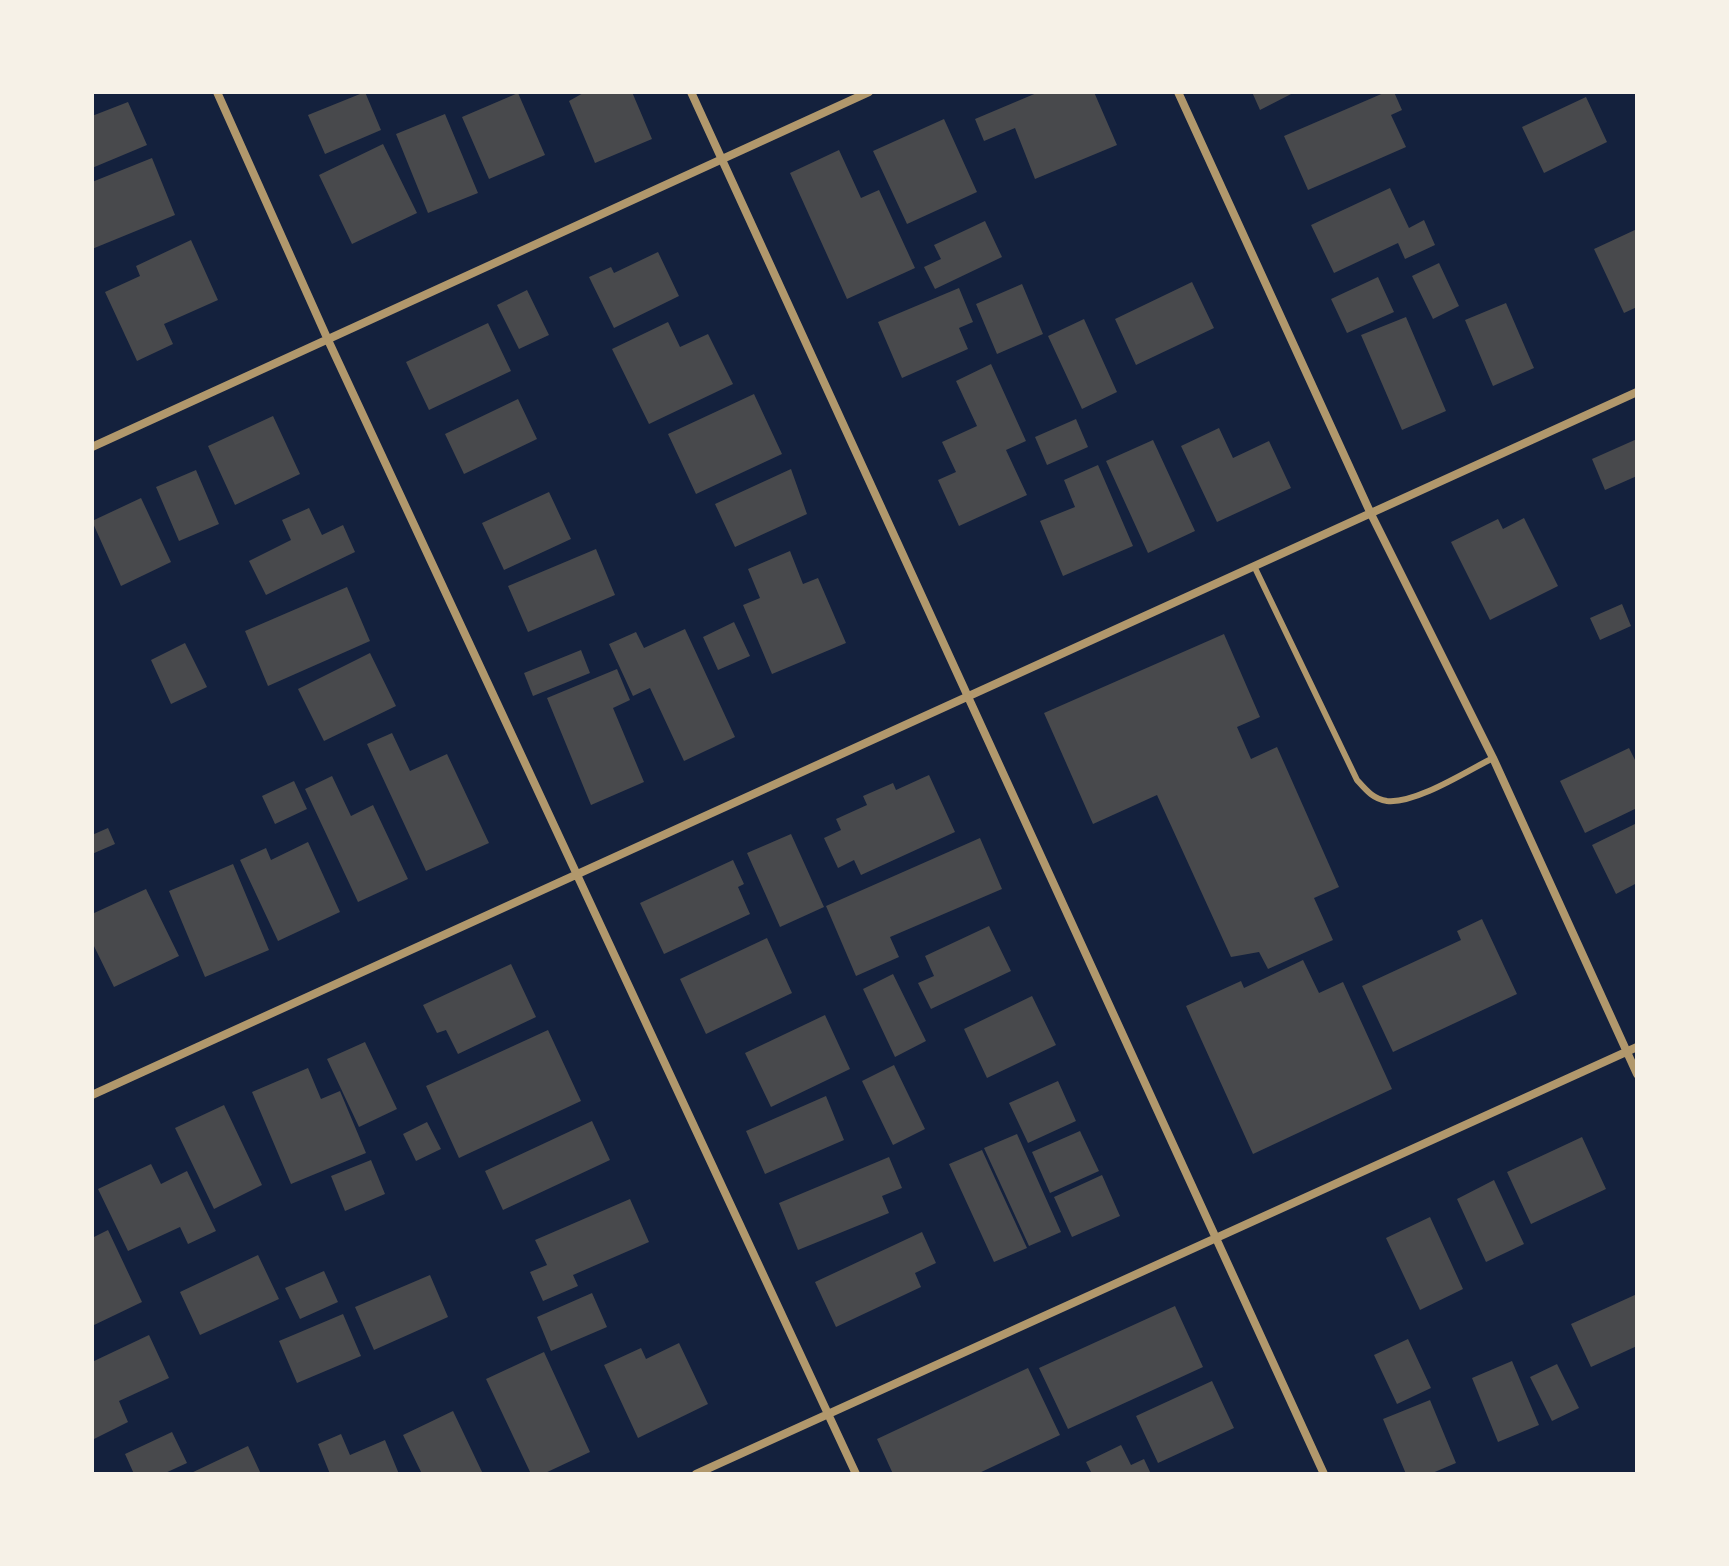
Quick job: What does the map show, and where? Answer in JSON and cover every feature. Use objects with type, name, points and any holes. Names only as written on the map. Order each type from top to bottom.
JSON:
[{"type":"street","points":[[217,92],[328,340],[856,1474]]},
{"type":"street","points":[[691,92],[1324,1474]]},
{"type":"street","points":[[92,447],[869,92]]},
{"type":"street","points":[[1178,92],[1371,514],[1493,758],[1637,1074]]},
{"type":"street","points":[[92,1095],[1637,392]]},
{"type":"street","points":[[696,1474],[1215,1235],[1637,1047]]},
{"type":"lane","points":[[1255,568],[1357,780],[1371,796],[1385,801],[1412,797],[1493,758]]},
{"type":"building","points":[[365,92],[381,130],[325,154],[308,115]]},
{"type":"building","points":[[585,92],[632,92],[652,139],[595,163],[569,101]]},
{"type":"building","points":[[1039,92],[1094,92],[1117,145],[1035,179],[1015,128],[984,141],[975,119]]},
{"type":"building","points":[[1252,92],[1295,92],[1260,110]]},
{"type":"building","points":[[1386,92],[1394,92],[1402,110],[1391,115],[1406,147],[1308,190],[1284,136]]},
{"type":"building","points":[[518,93],[545,155],[489,179],[462,117]]},
{"type":"building","points":[[1586,97],[1607,142],[1544,173],[1522,127]]},
{"type":"building","points":[[128,102],[147,145],[92,168],[92,116]]},
{"type":"building","points":[[445,114],[478,193],[428,213],[396,134]]},
{"type":"building","points":[[944,119],[977,192],[907,224],[873,151]]},
{"type":"building","points":[[383,144],[417,213],[352,244],[319,175]]},
{"type":"building","points":[[839,150],[861,198],[879,190],[915,268],[847,299],[790,173]]},
{"type":"building","points":[[152,158],[175,215],[92,249],[92,182]]},
{"type":"building","points":[[1390,188],[1409,228],[1424,220],[1435,245],[1405,259],[1398,243],[1334,273],[1311,225]]},
{"type":"building","points":[[985,221],[1002,257],[935,289],[924,267],[941,259],[934,245]]},
{"type":"building","points":[[1637,229],[1637,307],[1624,313],[1594,249]]},
{"type":"building","points":[[191,240],[218,300],[164,324],[173,344],[137,361],[105,292],[140,276],[136,266]]},
{"type":"building","points":[[658,252],[679,296],[614,328],[589,277],[611,267],[614,273]]},
{"type":"building","points":[[1439,263],[1459,306],[1433,319],[1412,276]]},
{"type":"building","points":[[1378,277],[1394,312],[1347,333],[1331,299]]},
{"type":"building","points":[[1192,282],[1214,328],[1136,365],[1115,319]]},
{"type":"building","points":[[1022,284],[1043,334],[997,354],[976,304]]},
{"type":"building","points":[[959,288],[973,322],[959,328],[968,349],[902,378],[878,322]]},
{"type":"building","points":[[527,290],[549,335],[519,349],[497,305]]},
{"type":"building","points":[[1506,303],[1534,368],[1493,386],[1465,320]]},
{"type":"building","points":[[1406,317],[1446,411],[1402,430],[1361,335]]},
{"type":"building","points":[[1084,319],[1117,392],[1082,409],[1048,336]]},
{"type":"building","points":[[668,322],[680,347],[708,334],[733,384],[649,424],[612,349]]},
{"type":"building","points":[[488,323],[511,371],[429,410],[406,362]]},
{"type":"building","points":[[991,364],[1026,441],[1006,450],[1027,495],[959,526],[938,480],[956,472],[942,442],[977,426],[956,381]]},
{"type":"building","points":[[754,394],[782,454],[696,494],[668,434]]},
{"type":"building","points":[[518,399],[537,439],[464,474],[445,434]]},
{"type":"building","points":[[273,416],[300,474],[235,505],[208,446]]},
{"type":"building","points":[[1076,419],[1088,447],[1047,465],[1035,437]]},
{"type":"building","points":[[1219,428],[1233,458],[1269,441],[1291,488],[1217,522],[1181,446]]},
{"type":"building","points":[[1637,439],[1637,476],[1605,490],[1592,459]]},
{"type":"building","points":[[1153,440],[1195,531],[1148,553],[1106,461]]},
{"type":"building","points":[[1098,465],[1133,546],[1063,576],[1040,521],[1075,507],[1064,480]]},
{"type":"building","points":[[791,469],[807,514],[735,547],[715,504]]},
{"type":"building","points":[[196,470],[219,524],[179,541],[156,487]]},
{"type":"building","points":[[549,492],[571,539],[504,570],[482,523]]},
{"type":"building","points":[[141,498],[171,562],[121,586],[92,521]]},
{"type":"building","points":[[309,508],[322,535],[343,525],[355,552],[266,595],[249,561],[291,540],[282,520]]},
{"type":"building","points":[[1524,518],[1558,586],[1490,620],[1451,542],[1498,519],[1503,529]]},
{"type":"building","points":[[596,549],[615,595],[528,632],[508,586]]},
{"type":"building","points":[[790,551],[803,584],[818,578],[846,643],[772,674],[743,605],[760,598],[748,569]]},
{"type":"building","points":[[347,587],[370,641],[268,686],[245,631]]},
{"type":"building","points":[[1622,604],[1631,626],[1600,640],[1590,618]]},
{"type":"building","points":[[734,622],[750,656],[718,670],[703,637]]},
{"type":"building","points":[[685,629],[735,737],[684,761],[650,688],[633,696],[609,644],[636,632],[644,648]]},
{"type":"building","points":[[1224,634],[1260,717],[1237,727],[1251,759],[1277,747],[1339,887],[1314,898],[1333,940],[1268,969],[1259,952],[1231,957],[1157,795],[1093,824],[1044,713]]},
{"type":"building","points":[[185,643],[207,687],[171,704],[151,660]]},
{"type":"building","points":[[581,650],[590,673],[533,696],[524,673]]},
{"type":"building","points":[[370,653],[396,706],[324,741],[298,689]]},
{"type":"building","points":[[617,669],[630,700],[613,708],[644,782],[591,805],[547,698]]},
{"type":"building","points":[[392,733],[410,771],[447,754],[489,843],[426,871],[367,744]]},
{"type":"building","points":[[1629,748],[1637,764],[1637,808],[1585,833],[1560,781]]},
{"type":"building","points":[[929,775],[955,832],[861,875],[854,860],[838,868],[824,838],[841,830],[836,819],[867,805],[863,796],[893,783],[896,790]]},
{"type":"building","points":[[332,776],[351,816],[373,805],[408,879],[358,902],[305,789]]},
{"type":"building","points":[[294,781],[307,809],[275,824],[262,796]]},
{"type":"building","points":[[1637,823],[1637,883],[1616,894],[1592,845]]},
{"type":"building","points":[[108,828],[115,844],[92,854],[92,835]]},
{"type":"building","points":[[791,834],[824,907],[780,927],[747,853]]},
{"type":"building","points":[[980,838],[1002,889],[890,937],[899,957],[856,976],[826,906]]},
{"type":"building","points":[[308,842],[340,912],[278,941],[240,860],[266,848],[271,860]]},
{"type":"building","points":[[733,860],[744,884],[738,887],[750,914],[664,954],[640,903]]},
{"type":"building","points":[[233,864],[269,950],[205,977],[169,891]]},
{"type":"building","points":[[146,889],[179,956],[114,987],[92,942],[92,914]]},
{"type":"building","points":[[1482,919],[1517,994],[1393,1052],[1362,986],[1461,940],[1457,931]]},
{"type":"building","points":[[989,926],[1011,971],[931,1009],[918,983],[934,976],[925,956]]},
{"type":"building","points":[[767,938],[792,993],[706,1034],[680,979]]},
{"type":"building","points":[[1303,960],[1319,993],[1343,982],[1392,1089],[1253,1154],[1186,1006],[1241,981],[1244,988]]},
{"type":"building","points":[[511,964],[536,1017],[458,1054],[446,1030],[437,1033],[423,1005]]},
{"type":"building","points":[[893,974],[926,1041],[895,1057],[863,989]]},
{"type":"building","points":[[1032,996],[1056,1045],[987,1078],[964,1029]]},
{"type":"building","points":[[825,1015],[850,1069],[771,1107],[745,1053]]},
{"type":"building","points":[[548,1030],[581,1101],[459,1158],[426,1086]]},
{"type":"building","points":[[365,1042],[397,1109],[359,1127],[327,1059]]},
{"type":"building","points":[[894,1065],[925,1129],[893,1145],[862,1081]]},
{"type":"building","points":[[308,1068],[321,1099],[340,1091],[366,1153],[291,1184],[252,1092]]},
{"type":"building","points":[[1058,1081],[1076,1121],[1028,1143],[1009,1103]]},
{"type":"building","points":[[826,1096],[844,1140],[765,1174],[746,1131]]},
{"type":"building","points":[[224,1105],[262,1185],[214,1209],[175,1128]]},
{"type":"building","points":[[592,1121],[610,1160],[503,1210],[485,1171]]},
{"type":"building","points":[[427,1122],[441,1149],[416,1161],[403,1134]]},
{"type":"building","points":[[1080,1131],[1099,1171],[1050,1193],[1032,1152]]},
{"type":"building","points":[[1017,1134],[1061,1232],[1029,1246],[984,1148]]},
{"type":"building","points":[[1582,1137],[1606,1189],[1531,1224],[1507,1172]]},
{"type":"building","points":[[982,1150],[1027,1248],[994,1262],[949,1164]]},
{"type":"building","points":[[889,1157],[902,1188],[882,1196],[889,1213],[798,1250],[779,1203]]},
{"type":"building","points":[[371,1160],[385,1194],[345,1211],[331,1176]]},
{"type":"building","points":[[151,1164],[161,1184],[187,1171],[216,1231],[188,1244],[180,1227],[128,1251],[98,1189]]},
{"type":"building","points":[[1102,1175],[1120,1216],[1072,1237],[1054,1197]]},
{"type":"building","points":[[1494,1180],[1524,1244],[1486,1262],[1457,1199]]},
{"type":"building","points":[[630,1199],[649,1242],[573,1275],[578,1286],[543,1301],[530,1272],[547,1265],[535,1240]]},
{"type":"building","points":[[1430,1217],[1463,1289],[1420,1310],[1386,1238]]},
{"type":"building","points":[[108,1230],[142,1302],[92,1326],[92,1238]]},
{"type":"building","points":[[922,1232],[936,1263],[915,1273],[921,1287],[836,1327],[815,1282]]},
{"type":"building","points":[[258,1255],[279,1299],[200,1335],[180,1292]]},
{"type":"building","points":[[324,1271],[338,1302],[300,1319],[285,1288]]},
{"type":"building","points":[[430,1275],[448,1317],[374,1350],[355,1307]]},
{"type":"building","points":[[592,1293],[607,1327],[551,1351],[537,1317]]},
{"type":"building","points":[[1637,1294],[1637,1346],[1591,1367],[1571,1324]]},
{"type":"building","points":[[1175,1306],[1203,1367],[1068,1429],[1039,1368]]},
{"type":"building","points":[[343,1314],[361,1356],[297,1383],[279,1341]]},
{"type":"building","points":[[149,1335],[169,1378],[119,1401],[128,1422],[92,1440],[92,1362]]},
{"type":"building","points":[[1408,1339],[1431,1388],[1397,1404],[1374,1355]]},
{"type":"building","points":[[679,1343],[708,1404],[638,1438],[604,1365],[641,1348],[646,1359]]},
{"type":"building","points":[[544,1352],[590,1452],[543,1474],[531,1474],[486,1379]]},
{"type":"building","points":[[1512,1361],[1539,1425],[1498,1442],[1472,1378]]},
{"type":"building","points":[[1557,1364],[1579,1408],[1552,1421],[1530,1377]]},
{"type":"building","points":[[1028,1368],[1060,1435],[977,1474],[893,1474],[877,1439]]},
{"type":"building","points":[[1212,1381],[1234,1428],[1158,1463],[1136,1416]]},
{"type":"building","points":[[1430,1400],[1456,1463],[1430,1474],[1406,1474],[1383,1419]]},
{"type":"building","points":[[453,1411],[483,1474],[422,1474],[403,1435]]},
{"type":"building","points":[[172,1432],[187,1463],[163,1474],[134,1474],[125,1454]]},
{"type":"building","points":[[341,1434],[350,1455],[385,1440],[399,1474],[330,1474],[318,1444]]},
{"type":"building","points":[[1121,1445],[1131,1465],[1144,1459],[1151,1474],[1092,1474],[1086,1462]]},
{"type":"building","points":[[248,1446],[261,1474],[189,1474]]}]
